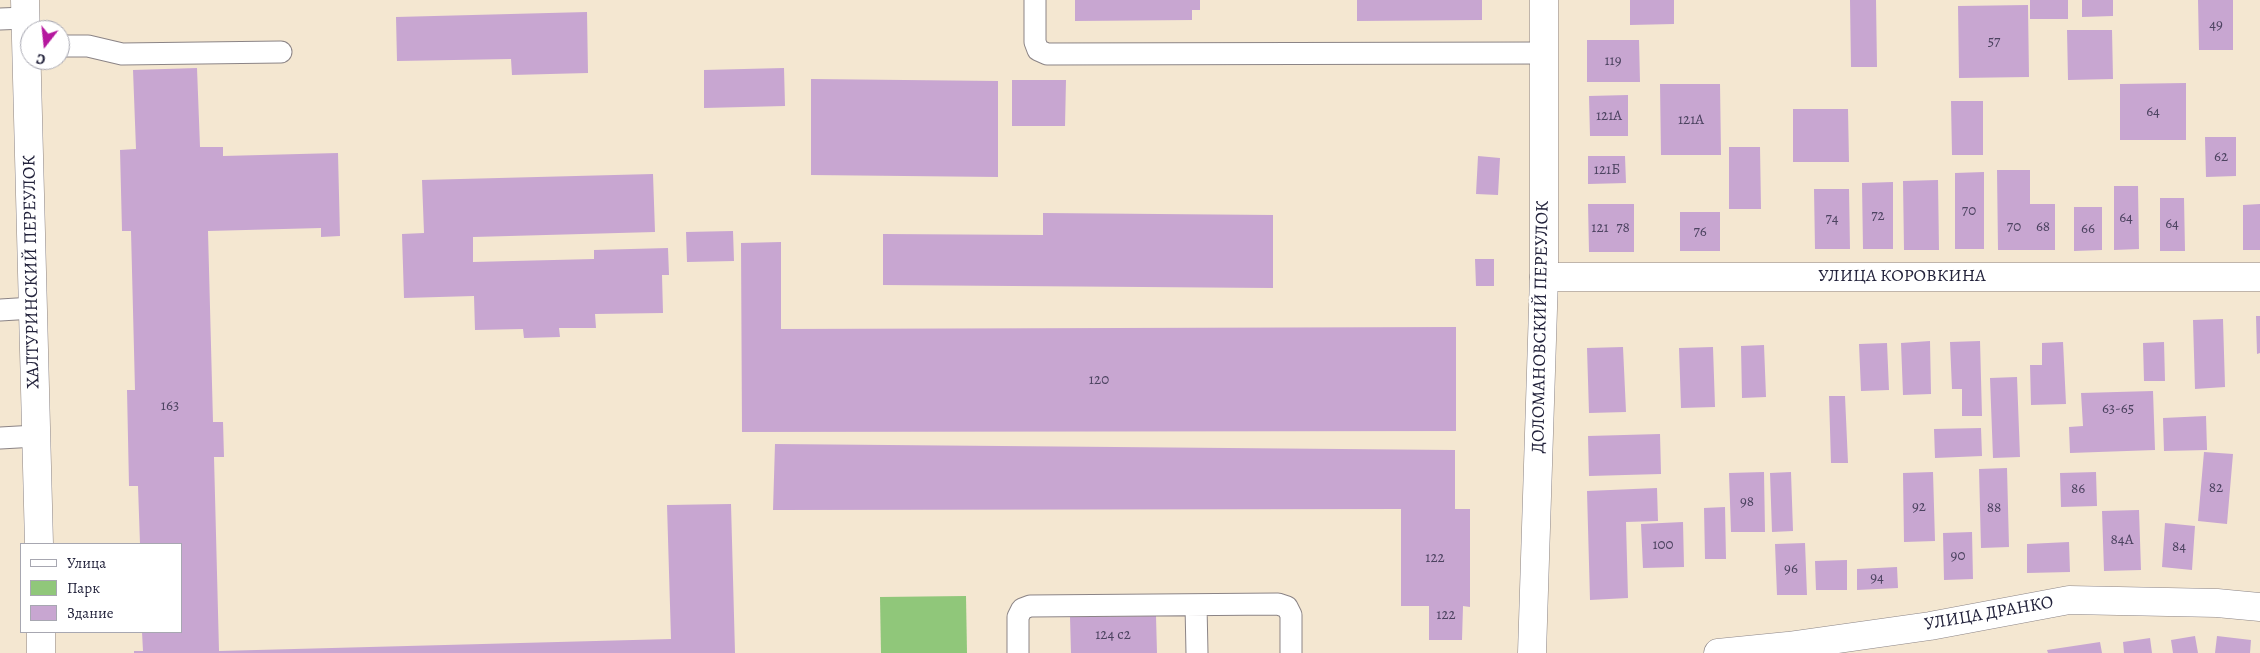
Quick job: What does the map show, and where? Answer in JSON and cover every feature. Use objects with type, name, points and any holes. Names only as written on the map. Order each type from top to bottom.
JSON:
[{"type":"street","name":"ДОЛОМАНОВСКИЙ ПЕРЕУЛОК","points":[[1532,653],[1544,277],[1544,0]]},
{"type":"street","name":"ХАЛТУРИНСКИЙ ПЕРЕУЛОК","points":[[28,70],[39,543]]},
{"type":"street","name":"УЛИЦА КОРОВКИНА","points":[[1544,277],[2260,277]]},
{"type":"street","name":"УЛИЦА ДРАНКО","points":[[1718,653],[1788,646],[1930,626],[2069,600],[2217,603],[2260,606]]},
{"type":"street","points":[[41,633],[42,653]]},
{"type":"lane","points":[[1035,0],[1035,42],[1038,50],[1047,54],[1544,53]]},
{"type":"lane","points":[[70,46],[88,46],[122,54],[281,52]]},
{"type":"lane","points":[[0,310],[33,308]]},
{"type":"lane","points":[[0,438],[36,436]]},
{"type":"lane","points":[[1018,653],[1018,617],[1022,609],[1030,606],[1278,604],[1286,607],[1291,615],[1291,653]]},
{"type":"lane","points":[[1196,605],[1197,653]]},
{"type":"green space","points":[[966,596],[967,653],[881,653],[880,597]]},
{"type":"building","points":[[1075,0],[1200,0],[1200,10],[1192,10],[1192,20],[1075,21]]},
{"type":"building","points":[[1357,0],[1482,0],[1482,20],[1357,21]]},
{"type":"building","points":[[1630,0],[1674,0],[1674,24],[1630,25]]},
{"type":"building","points":[[1850,0],[1876,0],[1877,67],[1851,67]]},
{"type":"building","points":[[2030,0],[2068,0],[2068,19],[2030,19]]},
{"type":"building","points":[[2082,0],[2113,0],[2113,16],[2082,17]]},
{"type":"building","points":[[2198,0],[2233,0],[2233,50],[2199,50]]},
{"type":"building","points":[[2028,5],[2029,77],[1959,78],[1958,6]]},
{"type":"building","points":[[587,12],[588,73],[512,75],[511,59],[397,61],[396,17]]},
{"type":"building","points":[[2067,30],[2112,30],[2113,79],[2068,80]]},
{"type":"building","points":[[1587,40],[1639,40],[1640,82],[1587,82]]},
{"type":"building","points":[[197,68],[200,147],[223,147],[223,156],[338,153],[340,236],[321,237],[321,228],[208,231],[213,422],[223,422],[224,457],[214,457],[219,651],[671,639],[667,505],[731,504],[735,653],[134,653],[134,651],[143,651],[142,633],[182,633],[182,543],[140,543],[138,486],[129,486],[127,390],[135,390],[131,231],[122,231],[120,150],[136,149],[133,70]]},
{"type":"building","points":[[784,68],[785,106],[704,108],[704,70]]},
{"type":"building","points":[[811,79],[998,81],[998,177],[811,175]]},
{"type":"building","points":[[1012,80],[1066,80],[1065,126],[1012,126]]},
{"type":"building","points":[[2186,83],[2186,140],[2120,140],[2120,84]]},
{"type":"building","points":[[1660,84],[1720,84],[1721,155],[1661,155]]},
{"type":"building","points":[[1628,95],[1628,136],[1590,136],[1589,96]]},
{"type":"building","points":[[1951,101],[1983,101],[1983,155],[1952,155]]},
{"type":"building","points":[[1793,109],[1848,109],[1849,162],[1793,162]]},
{"type":"building","points":[[2205,137],[2236,137],[2236,176],[2206,177]]},
{"type":"building","points":[[1729,147],[1760,147],[1761,209],[1729,209]]},
{"type":"building","points":[[1478,156],[1500,158],[1498,195],[1476,194]]},
{"type":"building","points":[[1588,156],[1625,156],[1626,183],[1588,184]]},
{"type":"building","points":[[1997,170],[2030,170],[2030,204],[2055,204],[2055,250],[1998,250]]},
{"type":"building","points":[[1984,172],[1984,249],[1955,249],[1955,173]]},
{"type":"building","points":[[653,174],[655,232],[473,237],[473,262],[594,259],[594,250],[668,248],[669,275],[662,275],[663,313],[595,314],[596,328],[559,328],[560,337],[524,338],[523,329],[475,330],[474,296],[404,298],[402,234],[424,233],[422,180]]},
{"type":"building","points":[[1938,180],[1939,250],[1904,250],[1903,181]]},
{"type":"building","points":[[1893,182],[1893,249],[1863,249],[1862,183]]},
{"type":"building","points":[[2114,186],[2138,186],[2139,249],[2114,250]]},
{"type":"building","points":[[1814,189],[1849,189],[1850,249],[1815,249]]},
{"type":"building","points":[[2160,198],[2184,198],[2185,251],[2160,251]]},
{"type":"building","points":[[1588,204],[1634,204],[1634,252],[1589,252]]},
{"type":"building","points":[[2260,204],[2260,250],[2243,250],[2243,205]]},
{"type":"building","points":[[2074,207],[2102,207],[2102,250],[2074,251]]},
{"type":"building","points":[[1680,212],[1720,212],[1720,251],[1680,251]]},
{"type":"building","points":[[1043,213],[1273,215],[1273,288],[883,285],[883,234],[1043,235]]},
{"type":"building","points":[[733,231],[734,261],[687,262],[686,232]]},
{"type":"building","points":[[781,242],[781,329],[1456,327],[1456,431],[742,432],[741,243]]},
{"type":"building","points":[[1475,259],[1494,259],[1494,286],[1476,286]]},
{"type":"building","points":[[2256,316],[2260,316],[2260,353],[2257,354]]},
{"type":"building","points":[[2223,319],[2225,387],[2195,389],[2193,320]]},
{"type":"building","points":[[1930,341],[1931,394],[1903,395],[1901,343]]},
{"type":"building","points":[[1980,341],[1982,416],[1962,416],[1962,389],[1952,389],[1950,342]]},
{"type":"building","points":[[2063,342],[2066,404],[2031,405],[2030,365],[2042,365],[2042,343]]},
{"type":"building","points":[[2164,342],[2165,381],[2144,381],[2143,343]]},
{"type":"building","points":[[1887,343],[1889,390],[1861,391],[1859,344]]},
{"type":"building","points":[[1764,345],[1766,397],[1742,398],[1741,346]]},
{"type":"building","points":[[1623,347],[1626,412],[1589,413],[1587,348]]},
{"type":"building","points":[[1713,347],[1715,407],[1681,408],[1679,348]]},
{"type":"building","points":[[2017,377],[2020,457],[1993,458],[1990,378]]},
{"type":"building","points":[[2153,391],[2155,450],[2070,453],[2069,427],[2083,426],[2081,393]]},
{"type":"building","points":[[1829,396],[1845,396],[1848,463],[1831,463]]},
{"type":"building","points":[[2206,416],[2207,450],[2164,451],[2163,418]]},
{"type":"building","points":[[1981,428],[1982,456],[1935,458],[1934,429]]},
{"type":"building","points":[[1660,434],[1661,474],[1589,476],[1588,436]]},
{"type":"building","points":[[775,444],[1455,450],[1455,509],[1470,509],[1470,607],[1463,606],[1462,640],[1429,640],[1429,606],[1401,606],[1401,509],[773,510]]},
{"type":"building","points":[[2204,452],[2233,454],[2227,524],[2198,521]]},
{"type":"building","points":[[2007,468],[2009,547],[1981,548],[1979,469]]},
{"type":"building","points":[[1764,472],[1765,532],[1731,532],[1729,473]]},
{"type":"building","points":[[1791,472],[1793,531],[1772,532],[1770,473]]},
{"type":"building","points":[[1933,472],[1935,541],[1904,542],[1903,473]]},
{"type":"building","points":[[2096,472],[2097,506],[2061,507],[2060,473]]},
{"type":"building","points":[[1657,488],[1658,521],[1626,522],[1628,598],[1590,600],[1587,491]]},
{"type":"building","points":[[1725,507],[1726,559],[1705,559],[1704,508]]},
{"type":"building","points":[[2139,510],[2141,570],[2104,571],[2102,511]]},
{"type":"building","points":[[1683,522],[1684,567],[1643,568],[1641,524]]},
{"type":"building","points":[[2165,523],[2195,526],[2192,570],[2162,567]]},
{"type":"building","points":[[1972,532],[1973,579],[1944,580],[1943,533]]},
{"type":"building","points":[[2069,542],[2070,572],[2027,573],[2027,544]]},
{"type":"building","points":[[1805,543],[1807,595],[1777,595],[1775,544]]},
{"type":"building","points":[[1847,560],[1847,590],[1816,590],[1815,561]]},
{"type":"building","points":[[1897,567],[1898,588],[1857,590],[1857,569]]},
{"type":"building","points":[[1156,616],[1157,653],[1071,653],[1070,617]]},
{"type":"building","points":[[2195,636],[2198,653],[2173,653],[2171,640]]},
{"type":"building","points":[[2217,636],[2251,640],[2250,653],[2215,653]]},
{"type":"building","points":[[2150,638],[2152,653],[2124,653],[2123,642]]},
{"type":"building","points":[[2100,642],[2102,653],[2048,653],[2047,650]]}]
